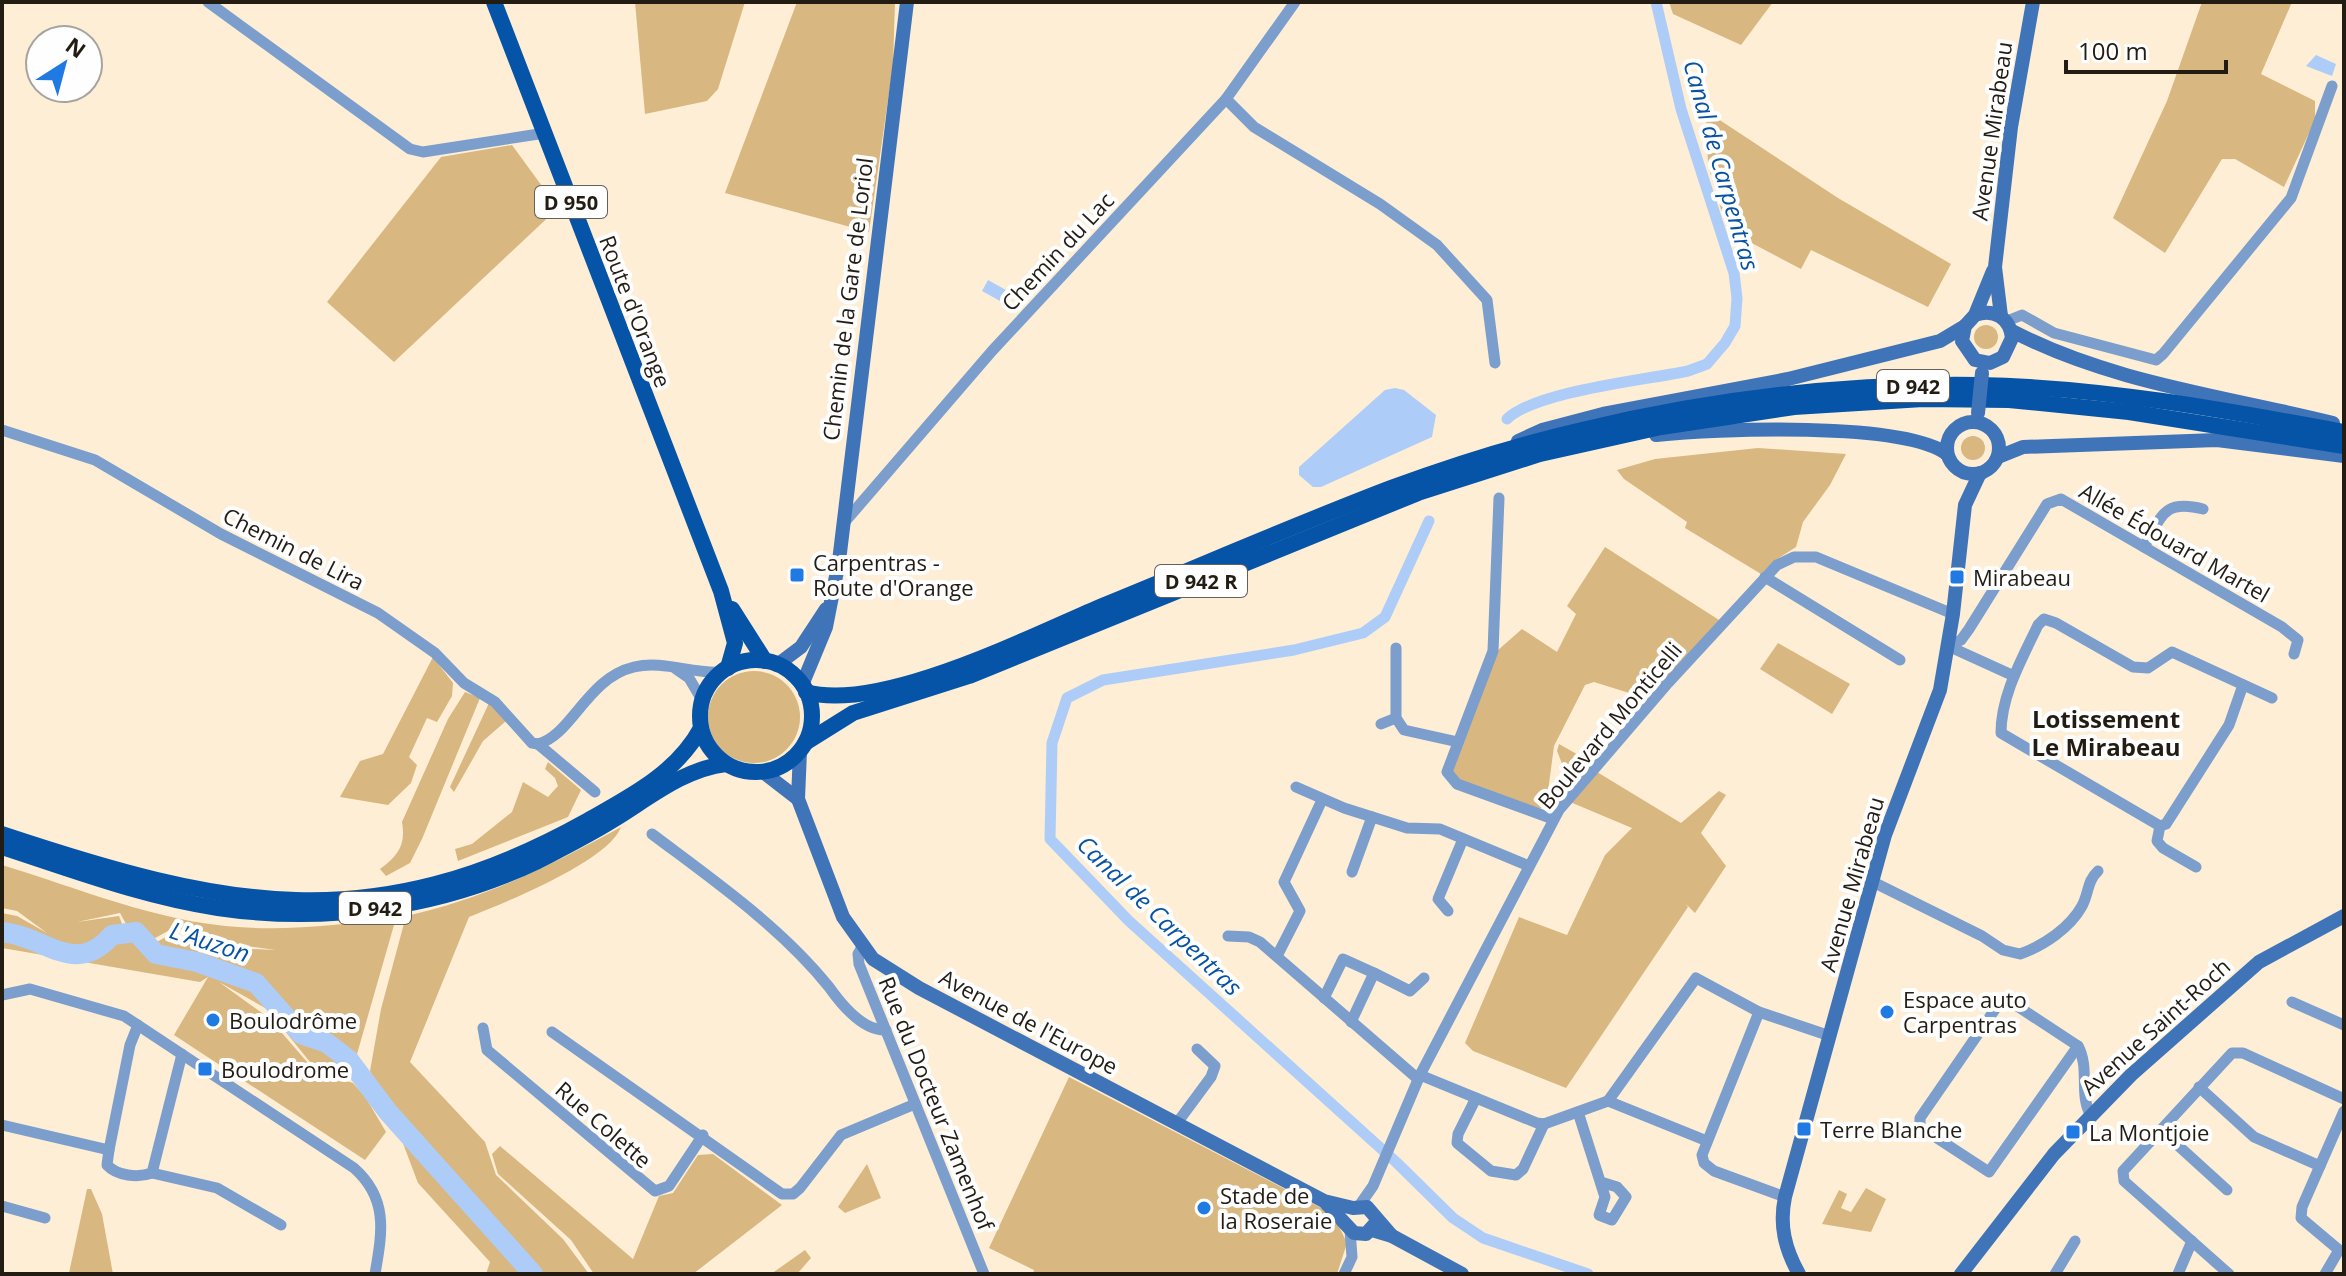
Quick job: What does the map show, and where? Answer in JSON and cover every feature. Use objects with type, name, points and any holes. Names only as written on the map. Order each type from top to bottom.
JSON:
[{"type":"main road","name":"Route d'Orange","points":[[494,2],[721,591],[735,643],[724,670]]},
{"type":"main road","name":"Chemin de la Gare de Loriol","points":[[804,688],[826,627],[843,524],[907,2]]},
{"type":"main road","name":"Avenue Mirabeau","points":[[1995,267],[2011,127],[2033,2]]},
{"type":"main road","points":[[1977,417],[1982,368],[1964,348],[1970,320],[1995,267]]},
{"type":"main road","points":[[1982,368],[2003,357],[2011,345],[1995,267]]},
{"type":"main road","points":[[1485,456],[1542,430],[1603,414],[1834,368],[1940,341],[1984,312],[2007,323],[2037,344],[2183,392],[2344,426]]},
{"type":"main road","name":"D 942","points":[[804,688],[826,695],[862,692],[942,672],[1390,489],[1485,456],[1646,416],[1802,393],[1981,385],[2072,391],[2344,432]]},
{"type":"main road","name":"D 942 R","points":[[807,743],[853,713],[969,676],[1418,493],[1591,442],[1661,427],[1794,407],[1923,399],[2009,400],[2086,407],[2344,446]]},
{"type":"main road","points":[[1947,454],[1951,433],[1977,417]]},
{"type":"main road","points":[[1977,417],[1996,434],[1998,457]]},
{"type":"main road","points":[[1591,442],[1752,429],[1921,440],[1947,454],[1959,470],[1965,505]]},
{"type":"main road","points":[[1965,505],[1980,473],[1998,457],[2023,447],[2190,440],[2247,442],[2344,456]]},
{"type":"main road","points":[[1959,470],[1980,473]]},
{"type":"main road","name":"Avenue Mirabeau","points":[[1799,1274],[1785,1243],[1782,1220],[1785,1197],[1891,818],[1934,711],[1953,614],[1965,505]]},
{"type":"main road","name":"Route d'Orange","points":[[721,591],[771,663]]},
{"type":"main road","name":"Chemin de la Gare de Loriol","points":[[771,663],[801,647],[830,601]]},
{"type":"main road","points":[[724,670],[752,661],[771,663]]},
{"type":"main road","name":"D 950","points":[[771,663],[804,688]]},
{"type":"main road","name":"D 950","points":[[702,700],[724,670]]},
{"type":"main road","points":[[702,700],[701,728],[710,748],[726,764],[737,769],[763,772],[790,761],[807,743],[812,712],[804,688]]},
{"type":"main road","name":"D 942","points":[[2,834],[98,866],[218,895],[265,900],[326,900],[401,893],[442,885],[503,863],[580,825],[670,769],[689,748],[701,728]]},
{"type":"main road","name":"Avenue de l'Europe","points":[[807,743],[798,799],[843,917],[862,947],[899,977],[1462,1274]]},
{"type":"main road","name":"D 942","points":[[2,847],[107,880],[219,908],[267,913],[359,911],[447,895],[486,883],[597,829],[683,776],[704,767],[726,764]]},
{"type":"main road","points":[[763,772],[798,799]]},
{"type":"main road","name":"Avenue Saint-Roch","points":[[1961,1274],[2026,1187],[2090,1114],[2242,975],[2299,938],[2344,917]]},
{"type":"street","points":[[208,2],[410,149],[423,152],[545,133]]},
{"type":"street","name":"Chemin du Lac","points":[[843,524],[992,351],[1226,99],[1295,2]]},
{"type":"street","points":[[2007,323],[2022,315],[2054,333],[2156,360],[2291,198],[2332,86]]},
{"type":"street","points":[[1226,99],[1254,127],[1380,204],[1437,245],[1487,300],[1495,363]]},
{"type":"street","name":"Chemin de Lira","points":[[2,430],[95,460],[221,534],[378,613],[435,653],[464,683],[495,702],[526,738],[538,744],[595,792]]},
{"type":"street","points":[[1499,498],[1493,651],[1447,772],[1457,784],[1553,819]]},
{"type":"street","name":"Allée Édouard Martel","points":[[1948,646],[1961,640],[1969,629],[2047,504],[2061,499],[2282,627],[2298,640],[2294,654]]},
{"type":"street","points":[[2144,547],[2165,510],[2181,503],[2203,509]]},
{"type":"street","name":"Boulevard Monticelli","points":[[1362,1220],[1419,1077],[1553,819],[1668,683],[1765,577],[1777,565],[1805,555],[1953,614]]},
{"type":"street","points":[[1765,577],[1900,660]]},
{"type":"street","points":[[2243,685],[2229,725],[2166,824],[2160,826],[2001,733],[2001,719],[2014,676],[2044,619],[2133,667],[2148,668],[2172,652],[2272,698]]},
{"type":"street","points":[[1948,646],[2014,676]]},
{"type":"street","points":[[1396,648],[1396,718],[1404,730],[1458,742]]},
{"type":"street","points":[[538,744],[549,739],[590,693],[617,672],[648,665],[724,670]]},
{"type":"street","points":[[676,669],[689,678],[702,700]]},
{"type":"street","points":[[1381,724],[1396,718]]},
{"type":"street","points":[[1296,787],[1322,800],[1407,828],[1440,829],[1529,866]]},
{"type":"street","points":[[1277,956],[1300,911],[1284,882],[1322,800]]},
{"type":"street","points":[[1352,872],[1372,817]]},
{"type":"street","points":[[2160,826],[2157,841],[2163,848],[2196,867]]},
{"type":"street","points":[[652,834],[802,955],[840,1001],[863,1021],[886,1030]]},
{"type":"street","points":[[1448,911],[1438,899],[1463,839]]},
{"type":"street","points":[[1873,882],[1982,936],[2003,950],[2020,954],[2056,934],[2072,919],[2083,904],[2090,878],[2098,871]]},
{"type":"street","points":[[1228,936],[1249,937],[1277,956],[1419,1077],[1544,1124],[1608,1101],[1696,978],[1759,1012],[1830,1036]]},
{"type":"street","name":"Rue du Docteur Zamenhof","points":[[862,947],[858,954],[859,964],[984,1274]]},
{"type":"street","points":[[1324,998],[1343,959],[1410,991],[1424,978]]},
{"type":"street","points":[[1351,1022],[1374,973]]},
{"type":"street","points":[[2,995],[30,989],[115,1011],[332,1153],[364,1177],[380,1208],[383,1231],[375,1274]]},
{"type":"street","points":[[2078,1046],[1989,1172],[1920,1127],[1920,1118],[1998,1005],[2011,1002],[2078,1046],[2085,1066],[2086,1102],[2090,1114]]},
{"type":"street","points":[[2292,1002],[2344,1025]]},
{"type":"street","points":[[1759,1012],[1702,1155],[1704,1163],[1714,1171],[1785,1197]]},
{"type":"street","points":[[138,1025],[130,1045],[107,1165],[112,1171],[141,1177],[152,1173],[217,1188],[281,1225]]},
{"type":"street","name":"Rue Colette","points":[[483,1028],[487,1050],[655,1191],[669,1186],[703,1135]]},
{"type":"street","name":"Rue Colette","points":[[552,1032],[703,1135],[782,1194],[793,1194],[841,1135],[915,1104]]},
{"type":"street","points":[[1177,1123],[1211,1077],[1215,1066],[1197,1049]]},
{"type":"street","points":[[2229,1274],[2121,1176],[2199,1087],[2237,1052],[2344,1099]]},
{"type":"street","points":[[152,1173],[182,1054]]},
{"type":"street","points":[[2199,1087],[2254,1137],[2320,1166]]},
{"type":"street","points":[[1476,1098],[1458,1134],[1457,1143],[1491,1171],[1516,1175],[1523,1169],[1544,1124]]},
{"type":"street","points":[[1608,1101],[1707,1141]]},
{"type":"street","points":[[2325,1274],[2342,1249],[2301,1218],[2302,1207],[2320,1166],[2338,1139],[2344,1111]]},
{"type":"street","points":[[1578,1112],[1601,1182]]},
{"type":"street","points":[[2,1125],[109,1150]]},
{"type":"street","points":[[2161,1130],[2227,1190]]},
{"type":"street","points":[[2,1206],[45,1218]]},
{"type":"street","points":[[1344,1274],[1362,1220]]},
{"type":"street","points":[[1353,1274],[1362,1220]]},
{"type":"street","points":[[2055,1274],[2075,1241]]},
{"type":"street","points":[[2178,1274],[2192,1241]]},
{"type":"shaded area","points":[[635,2],[745,2],[718,89],[707,101],[645,114]]},
{"type":"shaded area","points":[[797,2],[895,2],[893,65],[869,232],[725,193]]},
{"type":"shaded area","points":[[1669,2],[1773,2],[1741,45],[1673,14]]},
{"type":"shaded area","points":[[2202,2],[2292,2],[2261,74],[2315,101],[2315,120],[2284,187],[2235,159],[2222,159],[2165,253],[2113,218],[2167,101]]},
{"type":"shaded area","points":[[1706,111],[1838,198],[1951,264],[1928,307],[1811,250],[1801,269],[1727,230],[1708,165]]},
{"type":"shaded area","points":[[512,145],[558,208],[394,362],[327,302],[441,157]]},
{"type":"shaded area","points":[[1986,325],[1995,328],[1998,337],[1995,346],[1986,349],[1977,346],[1974,337],[1977,328]]},
{"type":"shaded area","points":[[1973,436],[1982,439],[1985,448],[1982,457],[1973,460],[1964,457],[1961,448],[1964,439]]},
{"type":"shaded area","points":[[1758,448],[1846,454],[1830,485],[1803,522],[1796,547],[1761,574],[1685,528],[1687,522],[1624,479],[1617,470],[1655,459]]},
{"type":"shaded area","points":[[1605,547],[1719,620],[1665,680],[1642,697],[1594,682],[1585,685],[1554,746],[1547,799],[1540,809],[1458,781],[1450,772],[1497,651],[1522,629],[1557,652],[1576,614],[1567,606]]},
{"type":"shaded area","points":[[1778,643],[1850,684],[1832,714],[1760,669]]},
{"type":"shaded area","points":[[433,657],[453,683],[452,696],[437,722],[427,718],[409,757],[417,765],[411,783],[388,805],[340,797],[360,761],[383,754]]},
{"type":"shaded area","points":[[754,671],[772,674],[787,684],[797,699],[800,717],[797,735],[787,750],[772,760],[754,763],[736,760],[721,750],[711,735],[708,717],[711,699],[721,684],[736,674]]},
{"type":"shaded area","points":[[465,692],[480,698],[422,839],[410,863],[386,876],[380,869],[399,849],[403,837],[402,822],[448,719]]},
{"type":"shaded area","points":[[489,703],[506,721],[483,741],[454,792],[450,787]]},
{"type":"shaded area","points":[[1559,744],[1582,757],[1585,775],[1558,804],[1567,776],[1557,751]]},
{"type":"shaded area","points":[[548,762],[581,790],[568,817],[458,861],[455,849],[472,844],[512,812],[523,782],[548,797],[558,786],[555,778],[545,769]]},
{"type":"shaded area","points":[[1597,772],[1681,823],[1719,791],[1726,795],[1701,833],[1726,866],[1695,913],[1686,904],[1688,907],[1566,1088],[1473,1051],[1465,1043],[1519,917],[1567,935],[1605,855],[1632,828],[1570,802]]},
{"type":"shaded area","points":[[621,827],[612,840],[577,867],[469,917],[410,1062],[485,1142],[496,1175],[563,1239],[589,1274],[486,1274],[490,1262],[418,1183],[390,1109],[370,1071],[381,1009],[406,916],[490,890]]},
{"type":"shaded area","points":[[2,865],[118,903],[208,924],[277,928],[396,918],[351,1075],[314,1067],[267,1009],[219,982],[269,1018],[314,1070],[353,1083],[366,1098],[386,1132],[365,1160],[174,1035],[208,977],[200,982],[2,948],[2,913],[17,916],[47,933],[17,911],[2,908]],"holes":[[[120,913],[130,931],[137,931],[148,942],[175,927],[208,941],[276,950],[205,947],[173,933],[146,948],[135,936],[127,937],[119,916],[77,922]]]},
{"type":"shaded area","points":[[1069,1077],[1333,1214],[1347,1243],[1337,1274],[1033,1274],[1034,1270],[989,1248]]},
{"type":"shaded area","points":[[500,1146],[633,1259],[659,1196],[673,1193],[698,1155],[713,1154],[782,1205],[693,1274],[594,1274],[571,1240],[498,1174],[492,1154]]},
{"type":"shaded area","points":[[867,1164],[881,1198],[845,1213],[838,1207]]},
{"type":"shaded area","points":[[1866,1188],[1886,1199],[1871,1232],[1822,1224],[1839,1190],[1847,1194],[1841,1208],[1851,1212]]},
{"type":"shaded area","points":[[87,1189],[91,1189],[102,1214],[113,1274],[69,1273]]},
{"type":"shaded area","points":[[805,1250],[811,1258],[797,1274],[771,1274]]},
{"type":"water","points":[[2316,55],[2336,64],[2332,76],[2306,66]]},
{"type":"water","points":[[988,280],[1006,290],[1000,301],[982,291]]},
{"type":"water","points":[[1385,390],[1404,390],[1436,415],[1432,437],[1321,487],[1313,487],[1299,475],[1299,467]]},
{"type":"waterway","name":"Canal de Carpentras","points":[[1507,419],[1521,409],[1566,394],[1688,371],[1707,364],[1735,326],[1737,298],[1734,273],[1681,109],[1656,2]]},
{"type":"waterway","name":"Canal de Carpentras","points":[[1429,521],[1385,617],[1363,633],[1294,650],[1103,680],[1067,698],[1052,743],[1050,839],[1129,921],[1396,1162],[1453,1218],[1483,1238],[1588,1274]]},
{"type":"waterway","name":"L'Auzon","points":[[2,932],[72,954],[85,953],[98,947],[112,935],[136,932],[156,954],[197,962],[256,983],[301,1034],[327,1043],[349,1060],[388,1112],[533,1274]]},
{"type":"place","name":"Carpentras - Route d'Orange","points":[[797,575]]},
{"type":"place","name":"Mirabeau","points":[[1957,577]]},
{"type":"place","name":"Espace auto Carpentras","points":[[1887,1012]]},
{"type":"place","name":"Boulodrôme","points":[[213,1020]]},
{"type":"place","name":"Boulodrome","points":[[205,1069]]},
{"type":"place","name":"Terre Blanche","points":[[1804,1129]]},
{"type":"place","name":"La Montjoie","points":[[2073,1132]]},
{"type":"place","name":"Stade de la Roseraie","points":[[1204,1208]]},
{"type":"district","name":"Lotissement Le Mirabeau","points":[[2106,732]]}]
